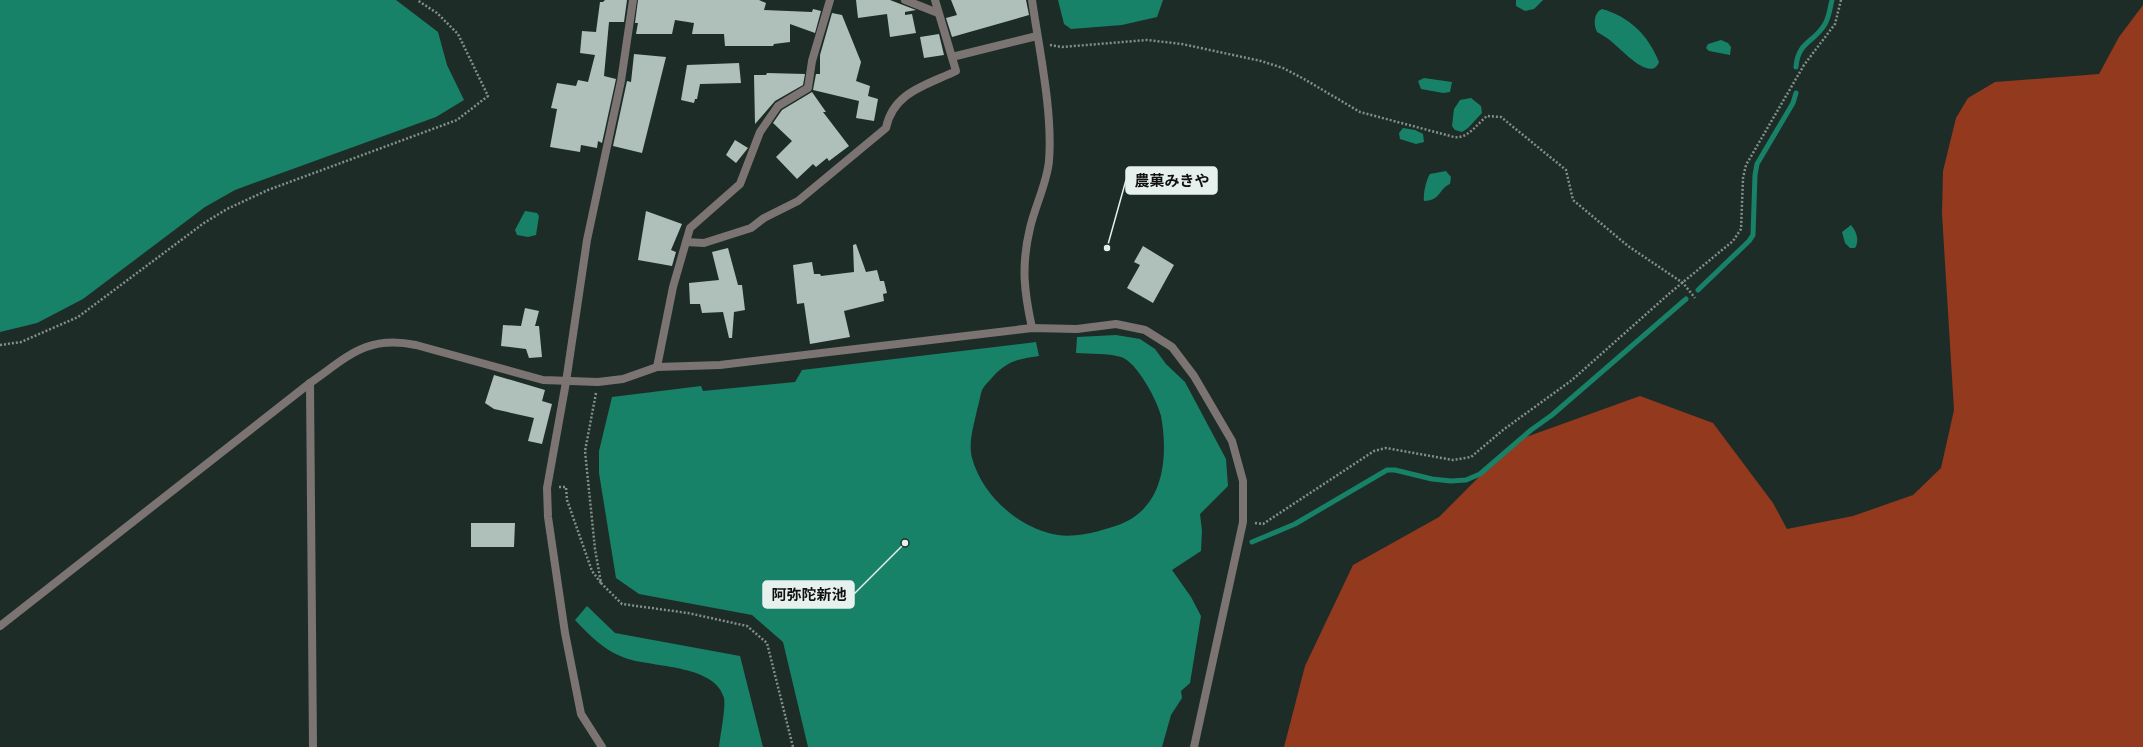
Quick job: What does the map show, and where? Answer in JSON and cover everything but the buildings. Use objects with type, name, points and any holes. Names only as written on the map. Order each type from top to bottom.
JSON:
[{"type":"street","points":[[602,747],[581,714],[565,633],[548,517],[547,488],[566,382],[587,240],[621,81],[633,0]]},
{"type":"street","points":[[657,367],[673,287],[690,228],[740,184],[760,132],[778,106],[808,88],[812,61],[830,0]]},
{"type":"street","points":[[905,0],[938,13]]},
{"type":"street","points":[[686,242],[704,243],[751,228],[764,218],[798,201],[886,128],[889,113],[909,92],[956,70],[935,0]]},
{"type":"street","points":[[1032,0],[1050,140],[1049,162],[1030,228],[1024,256],[1024,290],[1032,328]]},
{"type":"street","points":[[952,56],[1037,36]]},
{"type":"street","points":[[0,626],[310,383],[360,349],[378,343],[397,342],[543,380],[566,382],[623,379],[657,367],[720,365],[1032,328],[1077,329],[1116,324],[1145,330],[1172,347],[1194,376],[1232,441],[1243,480],[1243,522],[1194,747]]},
{"type":"street","points":[[310,383],[313,747]]},
{"type":"path","points":[[0,345],[21,342],[78,317],[204,223],[227,209],[268,190],[457,120],[488,96],[458,34],[436,13],[417,0]]},
{"type":"path","points":[[1243,522],[1263,524],[1374,451],[1386,448],[1454,460],[1471,457],[1503,430],[1572,380],[1733,241],[1741,229],[1743,178],[1746,165],[1804,65],[1835,24],[1841,0]]},
{"type":"path","points":[[1037,36],[1047,45],[1062,47],[1147,40],[1182,44],[1261,61],[1283,68],[1360,112],[1454,137],[1460,138],[1467,135],[1487,116],[1496,115],[1566,170],[1574,200],[1628,246],[1683,283],[1695,298]]},
{"type":"path","points":[[596,396],[585,451],[595,549],[602,583]]},
{"type":"path","points":[[547,488],[566,487],[567,500],[592,572],[622,604],[688,613],[747,626],[767,643],[793,747]]},
{"type":"shaded area","points":[[0,0],[396,0],[438,32],[447,65],[464,100],[436,117],[235,190],[205,207],[83,299],[37,323],[0,332]]},
{"type":"shaded area","points":[[1058,0],[1163,0],[1157,17],[1122,25],[1071,29],[1064,24]]},
{"type":"shaded area","points":[[1516,0],[1543,0],[1534,9],[1525,11],[1516,6]]},
{"type":"shaded area","points":[[2143,5],[2143,747],[1284,747],[1305,666],[1353,565],[1439,517],[1515,441],[1640,396],[1713,423],[1773,503],[1787,529],[1853,516],[1913,495],[1941,468],[1954,410],[1942,214],[1943,171],[1956,118],[1968,98],[1995,82],[2099,74],[2119,37]]},
{"type":"shaded area","points":[[1602,9],[1621,17],[1644,35],[1655,52],[1659,62],[1655,67],[1650,69],[1643,67],[1609,39],[1597,32],[1595,19],[1597,13]]},
{"type":"shaded area","points":[[1721,40],[1728,43],[1731,47],[1730,55],[1709,51],[1706,48],[1708,44]]},
{"type":"shaded area","points":[[1424,78],[1452,82],[1450,92],[1443,93],[1421,89],[1418,81]]},
{"type":"shaded area","points":[[1471,98],[1481,106],[1482,113],[1468,128],[1462,132],[1455,130],[1452,126],[1454,109],[1460,100]]},
{"type":"shaded area","points":[[1403,128],[1415,130],[1423,134],[1424,142],[1416,144],[1400,139],[1399,133]]},
{"type":"shaded area","points":[[1446,171],[1451,177],[1450,184],[1446,186],[1434,199],[1424,201],[1425,187],[1430,174]]},
{"type":"shaded area","points":[[525,211],[537,213],[539,216],[536,235],[528,237],[517,235],[515,230]]},
{"type":"shaded area","points":[[1851,225],[1857,236],[1855,248],[1850,248],[1845,243],[1842,232]]},
{"type":"shaded area","points":[[1116,335],[1140,339],[1155,349],[1166,364],[1185,382],[1226,459],[1228,486],[1200,514],[1202,531],[1201,551],[1172,570],[1191,597],[1201,616],[1190,683],[1181,691],[1182,698],[1171,715],[1162,747],[808,747],[783,642],[752,615],[639,594],[616,578],[599,473],[599,451],[612,397],[701,386],[703,391],[795,382],[802,370],[1036,342],[1039,356],[1024,358],[1006,365],[995,374],[982,390],[971,440],[972,458],[977,472],[993,497],[1004,508],[1016,518],[1030,526],[1044,531],[1063,536],[1080,535],[1107,529],[1126,522],[1138,514],[1147,505],[1154,494],[1162,469],[1164,442],[1159,409],[1146,382],[1133,366],[1121,357],[1105,354],[1076,353],[1077,337]]},
{"type":"shaded area","points":[[587,606],[615,633],[740,656],[763,747],[719,747],[724,715],[724,698],[719,687],[710,680],[698,674],[632,660],[615,654],[594,639],[575,620]]},
{"type":"waterway","points":[[1796,67],[1797,58],[1803,47],[1821,30],[1825,24],[1832,0]]},
{"type":"waterway","points":[[1698,290],[1749,241],[1753,235],[1755,175],[1757,164],[1793,103],[1796,93]]},
{"type":"waterway","points":[[1252,542],[1295,524],[1387,470],[1395,470],[1432,479],[1451,481],[1466,480],[1480,474],[1531,430],[1552,415],[1686,299]]},
{"type":"place","name":"農菓みきや","points":[[1107,248]]},
{"type":"place","name":"阿弥陀新池","points":[[905,543]]}]
